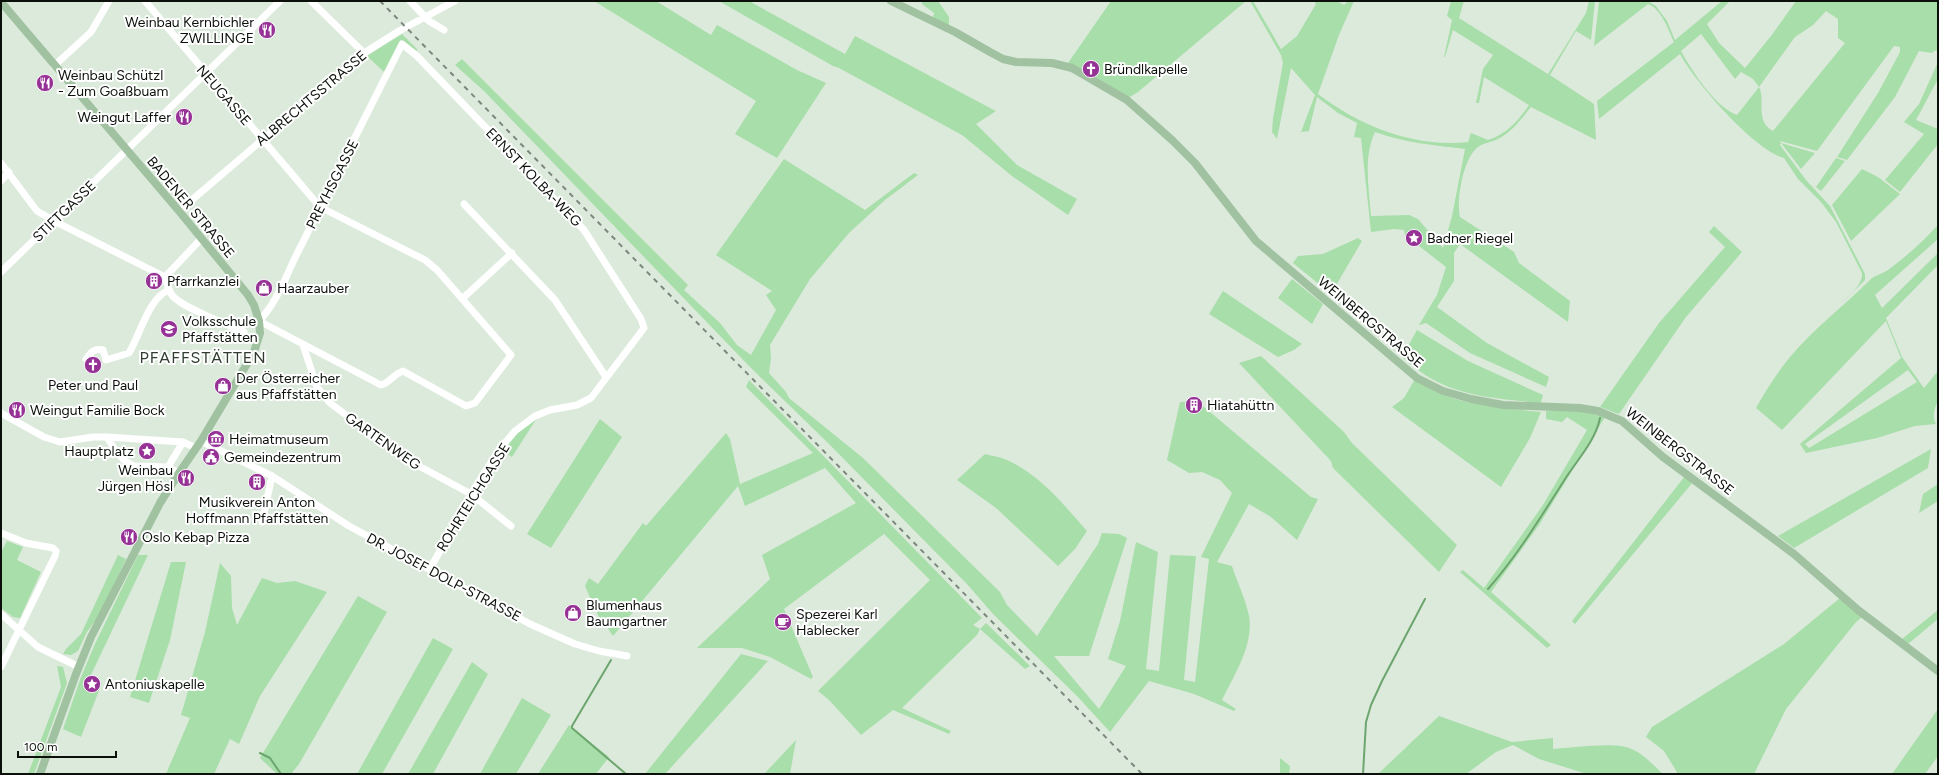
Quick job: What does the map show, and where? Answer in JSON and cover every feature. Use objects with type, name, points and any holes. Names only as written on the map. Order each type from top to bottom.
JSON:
[{"type":"main road","name":"WEINBERGSTRASSE","points":[[891,1],[955,32],[1003,58],[1016,62],[1052,63],[1072,68],[1127,100],[1172,140],[1195,163],[1256,241],[1417,378],[1443,391],[1471,399],[1503,405],[1580,408],[1598,411],[1622,420],[1663,457],[1794,554],[1858,610],[1938,671]]},
{"type":"main road","name":"BADENER STRASSE","points":[[1,2],[179,211],[248,295],[254,305],[259,321],[260,333],[254,352],[199,445],[179,473],[160,504],[91,637],[40,774]]},
{"type":"street","points":[[54,66],[91,32],[109,1]]},
{"type":"street","name":"NEUGASSE","points":[[145,1],[206,75],[320,207]]},
{"type":"street","name":"STIFTGASSE","points":[[1,272],[126,150],[206,75],[280,1]]},
{"type":"street","points":[[311,1],[364,53]]},
{"type":"street","points":[[410,1],[429,21],[444,30]]},
{"type":"street","name":"ALBRECHTSSTRASSE","points":[[179,211],[364,53],[399,31],[455,1]]},
{"type":"street","name":"PREYHSGASSE","points":[[259,321],[276,297],[402,44]]},
{"type":"street","name":"ERNST KOLBA-WEG","points":[[402,44],[417,56],[584,230],[641,319],[644,328]]},
{"type":"street","points":[[1,163],[37,211],[165,277],[169,290],[173,296],[198,312],[244,332]]},
{"type":"street","points":[[1,181],[8,172]]},
{"type":"street","points":[[464,204],[555,300],[606,377]]},
{"type":"street","points":[[259,321],[380,385],[388,382],[394,374],[403,371],[466,406],[475,403],[510,355],[437,270],[425,260],[320,207]]},
{"type":"street","points":[[165,277],[201,239]]},
{"type":"street","points":[[462,300],[512,253]]},
{"type":"street","points":[[86,359],[91,352],[97,349],[103,350],[106,360],[130,353],[150,309],[162,293],[169,290]]},
{"type":"street","name":"ROHRTEICHGASSE","points":[[430,568],[499,450],[516,431],[535,416],[550,410],[577,405],[591,398],[644,328]]},
{"type":"street","name":"GARTENWEG","points":[[303,345],[310,362],[317,387],[330,403],[404,458],[472,494],[510,526]]},
{"type":"street","points":[[310,362],[317,352]]},
{"type":"street","points":[[1,413],[44,437],[60,442],[93,437],[107,437],[183,442],[199,445]]},
{"type":"street","points":[[107,437],[120,458],[130,464],[134,466],[168,467],[179,473]]},
{"type":"street","points":[[168,467],[183,442]]},
{"type":"street","name":"DR. JOSEF DOLP-STRASSE","points":[[199,445],[272,476],[349,526],[430,568],[530,624],[576,644],[599,651],[627,656]]},
{"type":"street","points":[[262,522],[272,476]]},
{"type":"street","points":[[1,533],[26,543],[53,548],[56,551],[19,632],[1,667]]},
{"type":"street","points":[[1,614],[19,632],[38,647],[79,667]]},
{"type":"green space","points":[[594,1],[656,1],[711,35],[717,25],[797,70],[826,83],[777,158],[735,134],[756,101]]},
{"type":"green space","points":[[719,1],[749,1],[845,54],[855,36],[996,111],[976,124],[1017,165],[1077,199],[1068,215],[1012,176],[962,135],[833,66]]},
{"type":"green space","points":[[922,1],[938,1],[949,17],[949,27],[933,18],[934,13],[922,4]]},
{"type":"green space","points":[[1111,1],[1246,1],[1138,92],[1128,98],[1106,83],[1068,63]]},
{"type":"green space","points":[[1250,1],[1253,1],[1281,49],[1297,36],[1316,4],[1314,1],[1337,1],[1344,5],[1348,1],[1354,1],[1339,35],[1318,94],[1352,116],[1370,125],[1408,138],[1428,142],[1468,142],[1471,133],[1488,140],[1501,134],[1512,126],[1529,105],[1484,77],[1479,103],[1476,103],[1483,69],[1493,55],[1453,30],[1444,57],[1452,20],[1447,16],[1451,1],[1464,1],[1459,18],[1548,74],[1586,13],[1589,1],[1595,1],[1591,40],[1576,31],[1550,75],[1594,104],[1596,140],[1531,107],[1508,132],[1498,139],[1478,147],[1473,153],[1468,160],[1462,180],[1459,201],[1460,217],[1514,252],[1519,263],[1570,301],[1568,322],[1460,244],[1454,253],[1454,281],[1437,307],[1487,343],[1549,377],[1546,387],[1470,353],[1426,323],[1419,325],[1437,295],[1446,267],[1405,235],[1404,230],[1394,229],[1371,232],[1361,138],[1354,137],[1357,123],[1338,113],[1317,97],[1309,131],[1301,132],[1315,95],[1291,68],[1277,139],[1272,132],[1273,118],[1283,63],[1281,55]],"holes":[[[1375,132],[1386,136],[1420,143],[1465,149],[1452,216],[1443,248],[1418,219],[1409,215],[1371,216],[1368,184],[1369,152]]]},
{"type":"green space","points":[[1599,1],[1648,1],[1656,6],[1667,21],[1675,40],[1722,1],[1730,1],[1707,24],[1719,43],[1745,68],[1771,36],[1796,1],[1938,1],[1938,50],[1932,53],[1919,51],[1895,97],[1847,160],[1837,157],[1878,93],[1900,52],[1900,47],[1894,46],[1817,151],[1780,141],[1780,145],[1806,180],[1830,206],[1865,274],[1865,280],[1841,304],[1858,286],[1862,273],[1836,222],[1821,202],[1798,179],[1784,158],[1757,142],[1726,114],[1698,81],[1680,54],[1599,119],[1597,101],[1674,42],[1661,15],[1653,7],[1648,4],[1594,46]],"holes":[[[1826,11],[1838,19],[1838,38],[1845,43],[1773,131],[1767,127],[1762,116],[1761,92],[1759,87],[1795,37],[1813,25]],[[1701,34],[1735,79],[1741,72],[1753,79],[1759,87],[1737,115],[1729,111],[1705,88],[1681,51]]]},
{"type":"green space","points":[[402,34],[417,49],[417,51],[401,41],[384,72],[367,56]]},
{"type":"green space","points":[[462,59],[688,285],[684,290],[720,323],[737,345],[751,355],[776,310],[766,295],[772,291],[716,255],[784,159],[865,210],[914,173],[918,175],[885,200],[849,233],[810,279],[770,345],[771,358],[769,373],[786,392],[789,398],[863,458],[1000,592],[1007,605],[1037,636],[1098,544],[1102,533],[1119,534],[1127,538],[1089,656],[1054,656],[1099,709],[1126,666],[1108,659],[1120,621],[1136,542],[1158,552],[1146,669],[1159,671],[1170,555],[1196,556],[1184,680],[1195,682],[1209,559],[1201,557],[1232,493],[1220,480],[1202,472],[1189,473],[1167,460],[1180,402],[1197,401],[1311,497],[1318,499],[1297,540],[1271,517],[1249,504],[1217,562],[1232,566],[1249,616],[1249,638],[1246,649],[1222,700],[1236,709],[1234,711],[1194,694],[1149,681],[1110,732],[1078,697],[993,614],[967,584],[829,444],[751,368],[484,91],[455,65]]},
{"type":"green space","points":[[1938,62],[1938,79],[1916,120],[1938,129],[1938,144],[1900,192],[1885,180],[1924,134],[1904,122],[1919,104]]},
{"type":"green space","points":[[1781,143],[1815,153],[1801,169]]},
{"type":"green space","points":[[1836,158],[1845,161],[1821,191],[1816,187]]},
{"type":"green space","points":[[1862,169],[1878,177],[1900,194],[1851,241],[1832,205]]},
{"type":"green space","points":[[1938,225],[1938,239],[1875,295],[1882,308],[1938,253],[1938,265],[1886,318],[1902,357],[1924,388],[1938,371],[1938,402],[1934,413],[1936,424],[1915,426],[1877,438],[1806,453],[1800,444],[1901,358],[1886,321],[1782,430],[1756,408],[1760,401],[1785,363],[1819,327],[1872,278],[1895,265],[1914,249]],"holes":[[[1908,370],[1917,382],[1809,448],[1805,444]]]},
{"type":"green space","points":[[1714,226],[1742,252],[1686,317],[1619,414],[1600,407],[1659,323],[1725,247],[1709,232]]},
{"type":"green space","points":[[1358,238],[1362,241],[1331,294],[1293,263],[1298,256],[1323,254]]},
{"type":"green space","points":[[1292,279],[1323,304],[1312,324],[1278,298]]},
{"type":"green space","points":[[1223,291],[1302,344],[1294,350],[1278,357],[1209,314]]},
{"type":"green space","points":[[1417,330],[1468,361],[1543,395],[1541,402],[1512,400],[1470,393],[1457,390],[1428,377],[1402,357]]},
{"type":"green space","points":[[1261,356],[1344,432],[1352,443],[1457,545],[1439,572],[1333,468],[1331,461],[1239,363]]},
{"type":"green space","points":[[1415,379],[1429,388],[1459,400],[1475,404],[1541,412],[1530,438],[1501,487],[1392,407],[1404,398]]},
{"type":"green space","points":[[749,380],[982,618],[973,625],[980,629],[977,635],[902,708],[951,731],[949,734],[893,710],[861,735],[829,700],[818,691],[930,580],[884,534],[784,609],[813,677],[811,679],[770,657],[742,648],[697,648],[770,579],[762,555],[856,503],[825,468],[745,506],[738,486],[613,636],[603,621],[601,622],[585,586],[589,578],[598,584],[643,523],[646,526],[726,433],[730,439],[740,484],[813,453],[746,387]]},
{"type":"green space","points":[[1546,411],[1580,411],[1605,417],[1539,525],[1491,592],[1551,645],[1547,648],[1460,572],[1463,570],[1484,588],[1543,505],[1587,430],[1567,417],[1562,422],[1546,419]]},
{"type":"green space","points":[[537,418],[512,457],[502,451],[517,432]]},
{"type":"green space","points":[[600,419],[622,437],[551,548],[527,534]]},
{"type":"green space","points":[[1931,449],[1928,468],[1794,548],[1778,536]]},
{"type":"green space","points":[[985,454],[1006,460],[1021,467],[1042,483],[1070,511],[1087,531],[1075,549],[1058,566],[996,508],[957,480]]},
{"type":"green space","points":[[1685,476],[1693,482],[1575,624],[1572,621]]},
{"type":"green space","points":[[1938,484],[1938,501],[1919,513],[1923,494]]},
{"type":"green space","points":[[7,541],[23,547],[17,560],[41,572],[20,618],[13,617],[1,608],[1,552]]},
{"type":"green space","points":[[118,555],[126,559],[101,613],[87,632],[78,651],[71,655],[63,654],[81,634]]},
{"type":"green space","points":[[138,555],[148,555],[90,677],[102,683],[81,737],[63,729],[81,677],[95,644]]},
{"type":"green space","points":[[171,562],[186,562],[170,640],[149,703],[130,697]]},
{"type":"green space","points":[[220,563],[231,576],[232,608],[237,625],[262,578],[277,583],[295,581],[327,592],[260,696],[239,744],[230,739],[214,774],[166,774],[190,718],[181,715],[205,632]]},
{"type":"green space","points":[[358,596],[387,612],[299,764],[291,774],[277,774],[260,758]]},
{"type":"green space","points":[[1840,598],[1862,617],[1856,622],[1786,709],[1754,774],[1678,774],[1664,751],[1646,737],[1652,727],[1784,644]]},
{"type":"green space","points":[[1938,610],[1938,619],[1908,644],[1902,639]]},
{"type":"green space","points":[[986,623],[1030,666],[1025,669],[980,629]]},
{"type":"green space","points":[[433,638],[453,649],[382,774],[357,774]]},
{"type":"green space","points":[[741,654],[768,661],[665,774],[645,774]]},
{"type":"green space","points":[[472,662],[488,674],[433,774],[408,774]]},
{"type":"green space","points":[[57,666],[63,667],[67,683],[34,774],[28,774],[61,687]]},
{"type":"green space","points":[[522,698],[551,715],[516,774],[480,774]]},
{"type":"green space","points":[[1938,709],[1938,756],[1925,774],[1892,774]]},
{"type":"green space","points":[[1439,716],[1512,742],[1553,738],[1553,749],[1603,745],[1622,746],[1634,750],[1643,756],[1663,774],[1587,774],[1539,759],[1513,745],[1496,752],[1466,774],[1378,774]]},
{"type":"green space","points":[[569,725],[609,757],[596,774],[538,774]]},
{"type":"green space","points":[[796,740],[790,774],[764,774]]},
{"type":"green space","points":[[1280,758],[1290,766],[1289,774],[1280,774]]},
{"type":"waterway","points":[[1488,589],[1520,549],[1539,520],[1595,433],[1600,418]]},
{"type":"waterway","points":[[1363,774],[1366,722],[1371,705],[1425,599]]},
{"type":"waterway","points":[[611,660],[572,728],[626,774]]},
{"type":"waterway","points":[[260,753],[270,758],[281,774]]},
{"type":"railway","points":[[380,1],[1142,774]]},
{"type":"place","name":"Weinbau Kernbichler ZWILLINGE","points":[[267,30]]},
{"type":"place","name":"Bründlkapelle","points":[[1091,69]]},
{"type":"place","name":"Weinbau Schützl - Zum Goaßbuam","points":[[45,83]]},
{"type":"place","name":"Weingut Laffer","points":[[184,117]]},
{"type":"place","name":"Badner Riegel","points":[[1414,238]]},
{"type":"place","name":"Pfarrkanzlei","points":[[154,281]]},
{"type":"place","name":"Haarzauber","points":[[264,288]]},
{"type":"place","name":"Volksschule Pfaffstätten","points":[[169,329]]},
{"type":"place","name":"Peter und Paul","points":[[93,365]]},
{"type":"place","name":"Der Österreicher aus Pfaffstätten","points":[[223,386]]},
{"type":"place","name":"Hiatahüttn","points":[[1194,405]]},
{"type":"place","name":"Weingut Familie Bock","points":[[17,410]]},
{"type":"place","name":"Heimatmuseum","points":[[216,439]]},
{"type":"place","name":"Hauptplatz","points":[[147,451]]},
{"type":"place","name":"Gemeindezentrum","points":[[211,457]]},
{"type":"place","name":"Weinbau Jürgen Hösl","points":[[186,478]]},
{"type":"place","name":"Musikverein Anton Hoffmann Pfaffstätten","points":[[257,482]]},
{"type":"place","name":"Oslo Kebap Pizza","points":[[129,537]]},
{"type":"place","name":"Blumenhaus Baumgartner","points":[[573,613]]},
{"type":"place","name":"Spezerei Karl Hablecker","points":[[783,622]]},
{"type":"place","name":"Antoniuskapelle","points":[[92,684]]},
{"type":"district","name":"PFAFFSTÄTTEN","points":[[203,357]]}]
